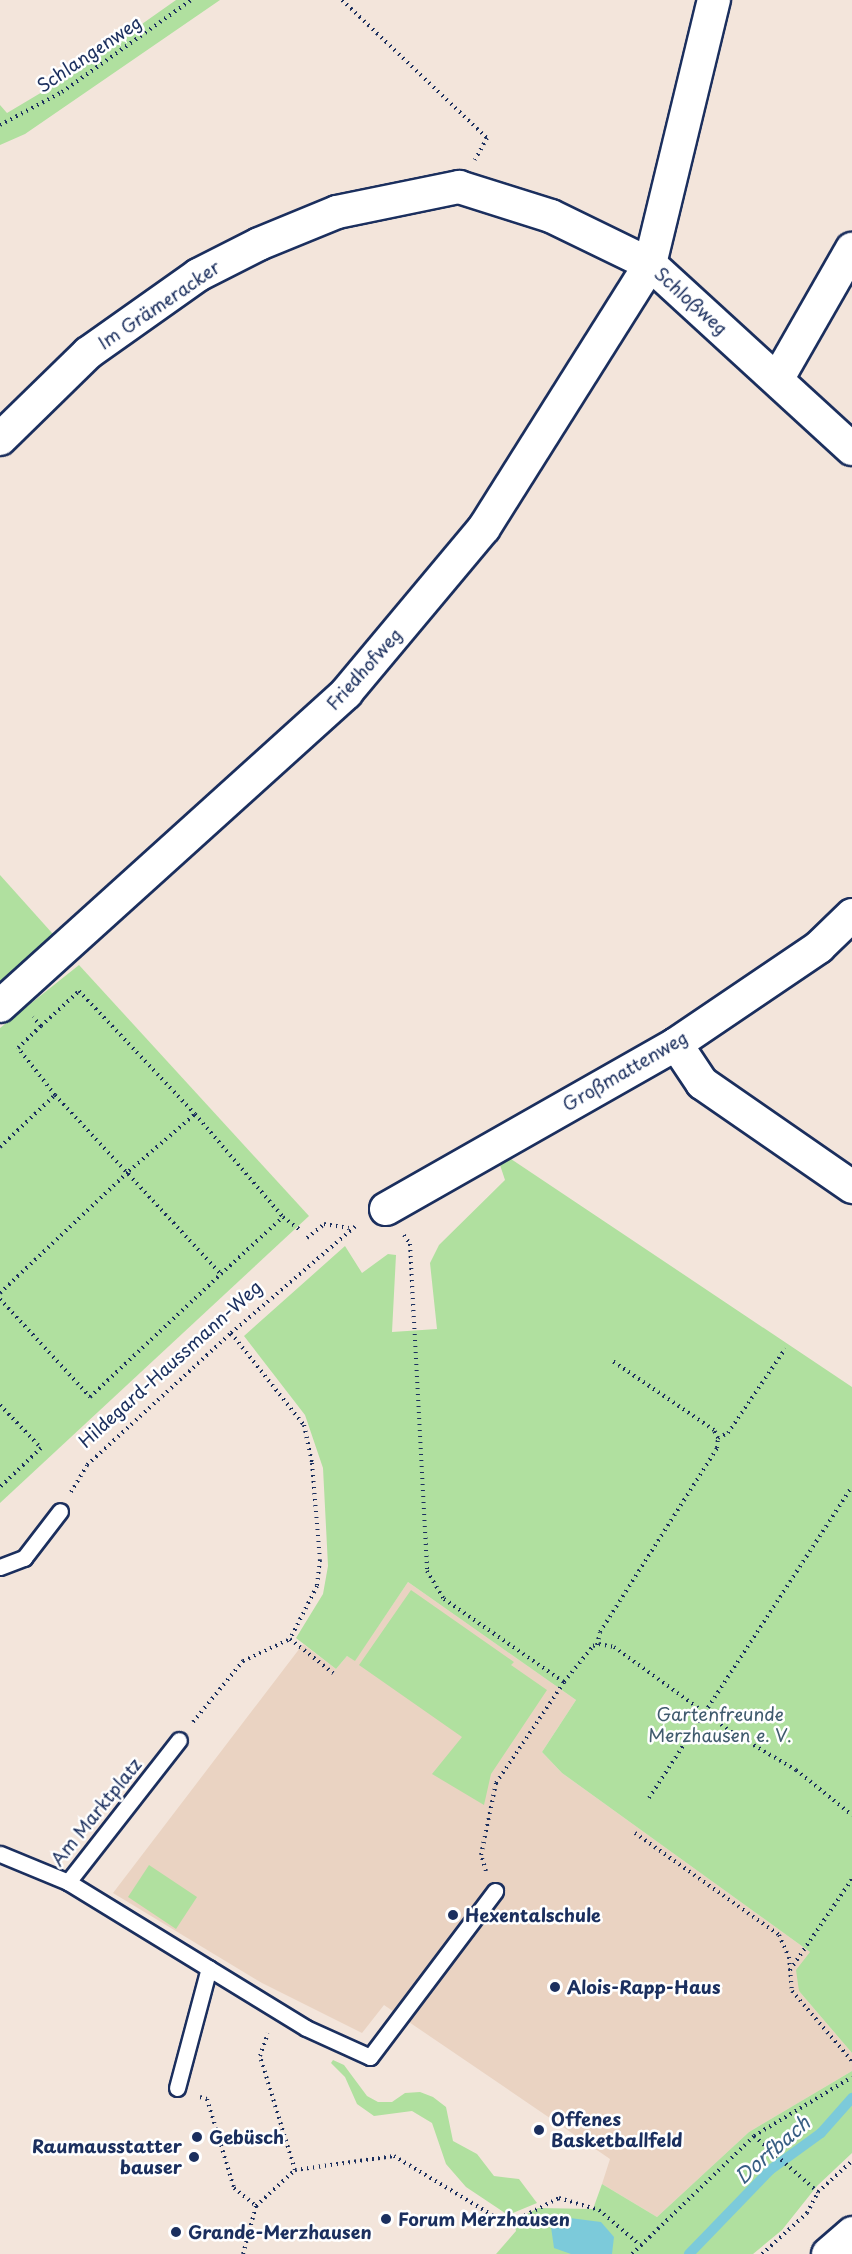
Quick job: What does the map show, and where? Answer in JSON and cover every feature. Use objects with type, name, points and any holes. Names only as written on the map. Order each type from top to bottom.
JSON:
[{"type":"main road","points":[[828,2254],[852,2233]]},
{"type":"street","name":"Schloßweg","points":[[714,0],[650,264],[778,378],[852,449]]},
{"type":"street","name":"Im Grämeracker","points":[[0,439],[88,353],[198,275],[259,244],[337,212],[459,188],[551,216],[650,264]]},
{"type":"street","points":[[778,378],[852,249]]},
{"type":"street","name":"Friedhofweg","points":[[0,1006],[346,693],[484,528],[650,264]]},
{"type":"street","name":"Großmattenweg","points":[[386,1209],[676,1044],[819,947],[852,915]]},
{"type":"street","points":[[676,1044],[702,1083],[852,1187]]},
{"type":"lane","points":[[0,1567],[24,1558],[60,1511]]},
{"type":"lane","name":"Am Marktplatz","points":[[0,1854],[68,1882],[179,1740]]},
{"type":"lane","points":[[68,1882],[306,2028],[370,2057],[495,1891]]},
{"type":"lane","points":[[177,2088],[209,1968]]},
{"type":"path","name":"Schlangenweg","points":[[0,125],[62,92],[191,0]]},
{"type":"path","points":[[342,0],[487,138],[459,188]]},
{"type":"path","points":[[221,1274],[129,1171],[55,1095],[18,1048],[79,991],[195,1114],[284,1217],[298,1229]]},
{"type":"path","points":[[30,1014],[41,1026]]},
{"type":"path","points":[[0,1147],[55,1095]]},
{"type":"path","points":[[0,1293],[129,1171],[195,1114]]},
{"type":"path","points":[[386,1209],[410,1244],[427,1571],[444,1599],[564,1682]]},
{"type":"path","name":"Hildegard-Haussmann-Weg","points":[[60,1511],[87,1465],[349,1228],[386,1209]]},
{"type":"path","points":[[0,1299],[90,1397],[284,1217]]},
{"type":"path","points":[[307,1238],[324,1224],[349,1228]]},
{"type":"path","points":[[179,1740],[243,1661],[291,1639],[317,1586],[320,1560],[312,1462],[304,1425],[231,1333]]},
{"type":"path","points":[[718,1438],[728,1433],[785,1349]]},
{"type":"path","points":[[495,1891],[481,1855],[496,1783],[564,1682],[597,1645],[600,1632],[717,1448],[718,1438],[714,1430],[611,1360]]},
{"type":"path","points":[[0,1405],[41,1448],[0,1487]]},
{"type":"path","points":[[649,1798],[852,1487]]},
{"type":"path","points":[[291,1639],[333,1673]]},
{"type":"path","points":[[597,1645],[614,1647],[706,1713],[796,1770],[852,1815]]},
{"type":"path","points":[[635,1833],[779,1935],[786,1946],[792,1991],[852,2061]]},
{"type":"path","points":[[790,1971],[852,1879]]},
{"type":"path","points":[[276,2009],[260,2056],[295,2170]]},
{"type":"path","points":[[632,2254],[754,2136],[852,2077]]},
{"type":"path","points":[[177,2088],[207,2099],[234,2188],[256,2206]]},
{"type":"path","points":[[754,2136],[818,2192]]},
{"type":"path","points":[[243,2254],[256,2206],[295,2170],[394,2156],[504,2222],[514,2221],[559,2198],[599,2210],[640,2246]]},
{"type":"path","points":[[762,2254],[807,2213],[818,2192],[852,2161]]},
{"type":"shaded area","name":"Hexentalschule","points":[[408,1582],[576,1700],[542,1752],[562,1773],[810,1952],[799,1991],[852,2053],[852,2071],[749,2132],[657,2217],[602,2184],[610,2159],[384,2005],[362,2033],[262,1983],[113,1893],[303,1644],[336,1669],[347,1656],[355,1660]]},
{"type":"green space","points":[[176,0],[220,0],[25,134],[0,145],[0,105],[7,113],[64,79]]},
{"type":"green space","points":[[0,875],[61,943],[0,991]]},
{"type":"green space","points":[[79,965],[309,1216],[0,1503],[0,1028]]},
{"type":"green space","name":"Gartenfreunde Merzhausen e. V.","points":[[505,1155],[852,1387],[852,2053],[799,1991],[796,1970],[810,1952],[562,1773],[542,1752],[576,1700],[408,1582],[355,1661],[347,1656],[336,1669],[296,1638],[323,1594],[328,1566],[323,1468],[305,1415],[244,1336],[345,1246],[362,1273],[388,1254],[396,1255],[392,1332],[437,1329],[430,1263],[439,1245],[505,1180],[499,1162]]},
{"type":"green space","points":[[411,1590],[514,1662],[511,1665],[547,1690],[491,1774],[484,1805],[432,1774],[462,1737],[359,1665]]},
{"type":"green space","points":[[149,1865],[197,1897],[176,1929],[128,1897]]},
{"type":"green space","points":[[333,2060],[344,2065],[367,2096],[378,2102],[392,2102],[405,2093],[420,2092],[433,2097],[446,2107],[453,2141],[477,2154],[494,2176],[519,2179],[537,2203],[508,2215],[466,2187],[446,2164],[432,2123],[412,2111],[374,2116],[357,2104],[345,2077],[331,2063]]},
{"type":"green space","points":[[852,2071],[852,2153],[817,2186],[782,2230],[753,2254],[496,2254],[516,2231],[514,2221],[538,2208],[593,2209],[602,2184],[657,2217],[749,2132]]},
{"type":"water","points":[[562,2217],[601,2222],[614,2237],[612,2254],[571,2254],[554,2248],[551,2227]]},
{"type":"waterway","name":"Dorfbach","points":[[689,2254],[770,2170],[821,2133],[852,2098]]},
{"type":"place","name":"Hexentalschule","points":[[453,1915]]},
{"type":"place","name":"Alois-Rapp-Haus","points":[[555,1987]]},
{"type":"place","name":"Offenes Basketballfeld","points":[[539,2130]]},
{"type":"place","name":"Gebüsch","points":[[197,2137]]},
{"type":"place","name":"Raumausstatter bauser","points":[[194,2157]]},
{"type":"place","name":"Forum Merzhausen","points":[[386,2219]]},
{"type":"place","name":"Grande-Merzhausen","points":[[176,2232]]}]
